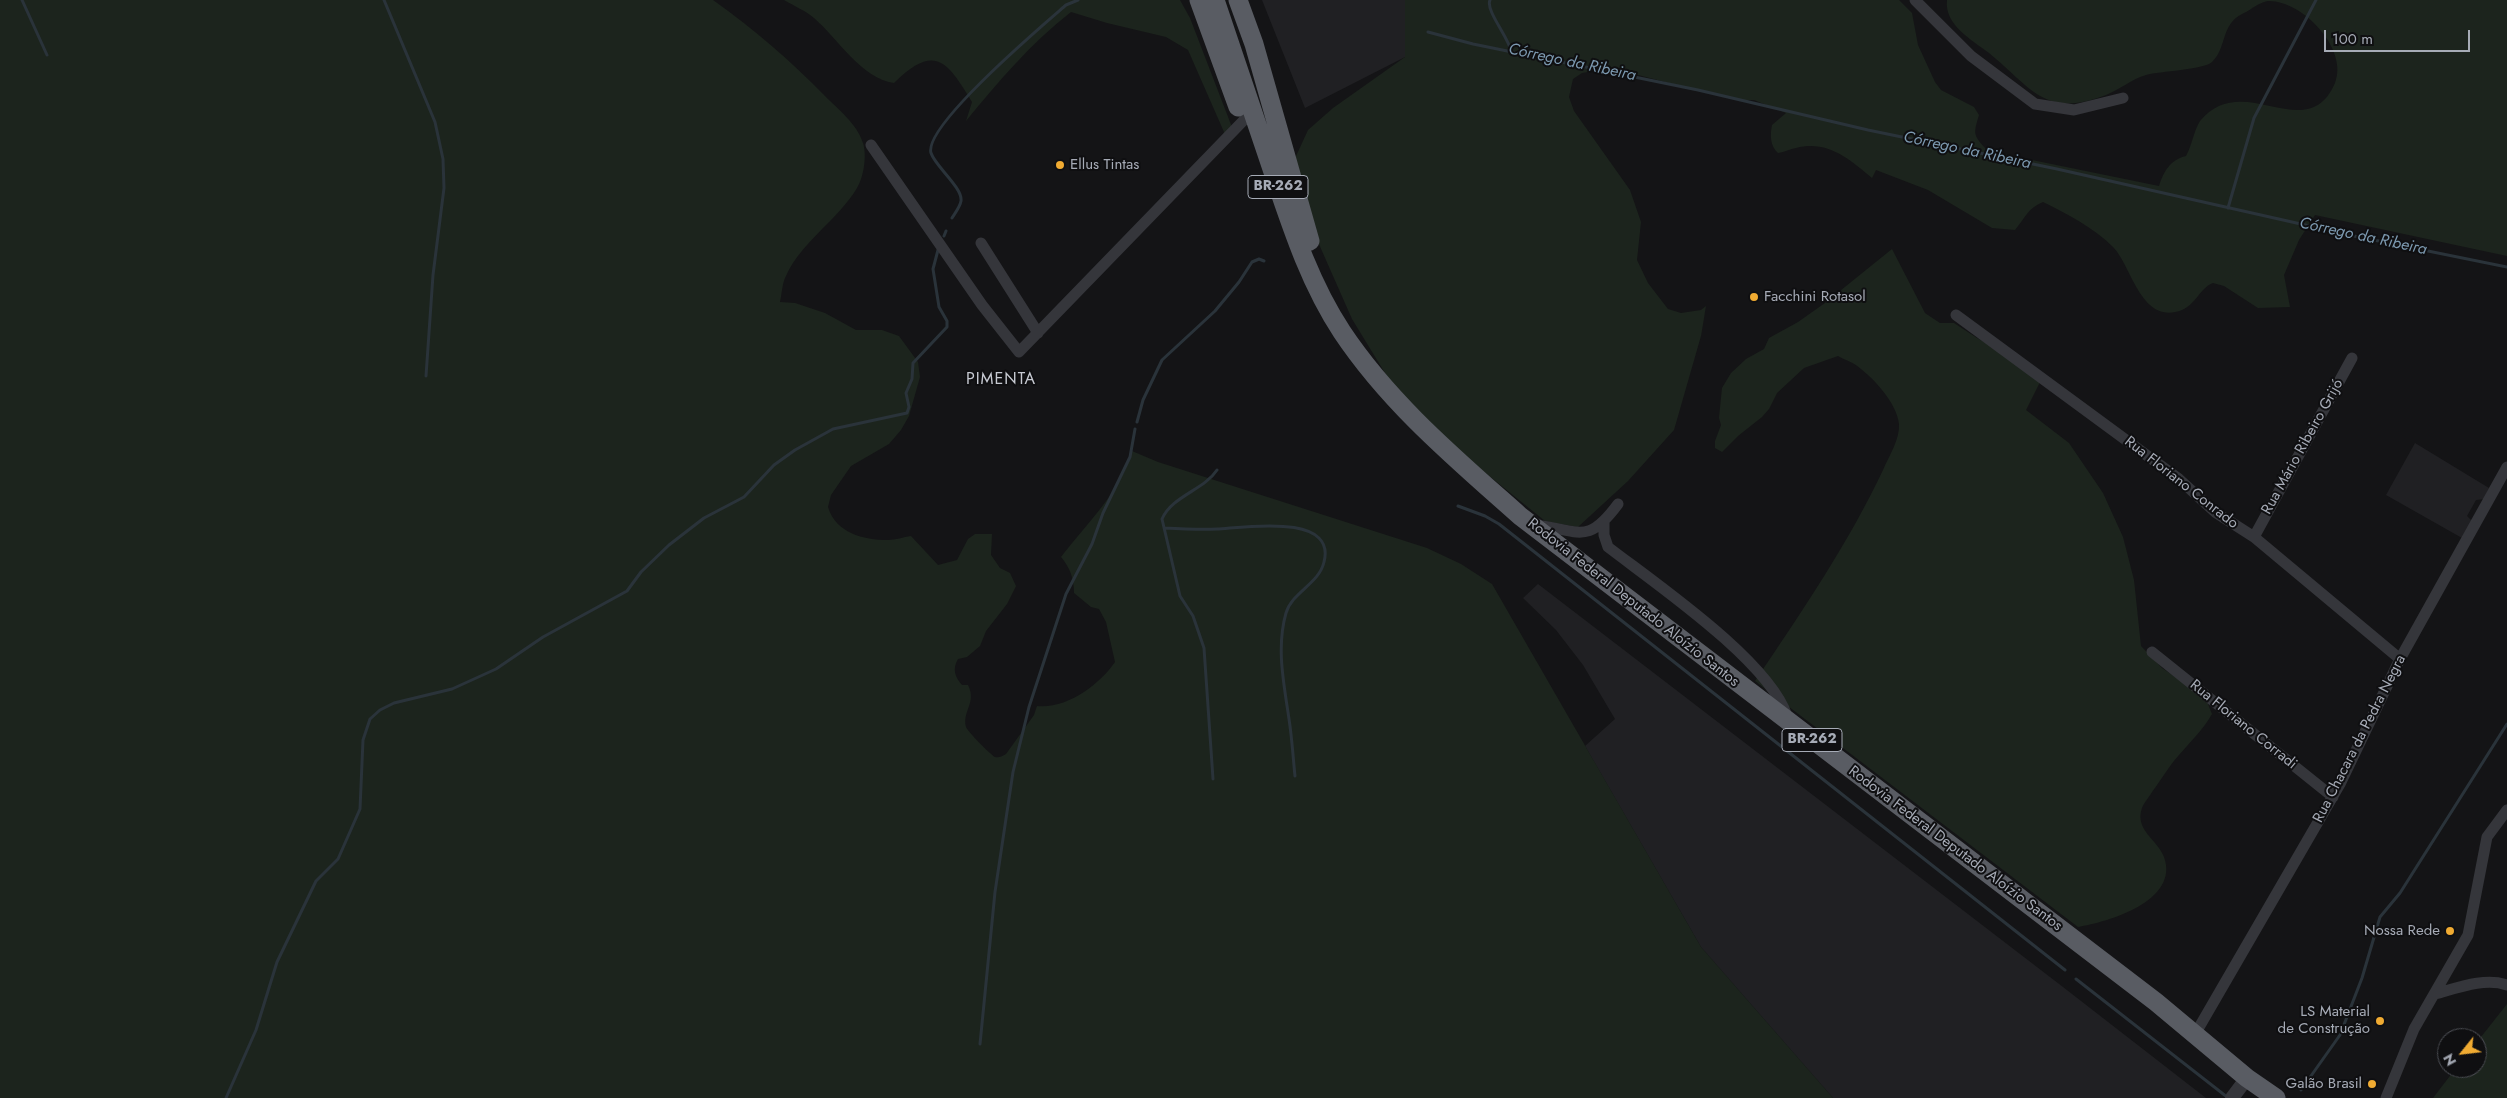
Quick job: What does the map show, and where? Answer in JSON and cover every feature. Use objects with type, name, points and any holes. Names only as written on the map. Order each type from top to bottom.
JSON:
[{"type":"highway","name":"BR-262","points":[[1199,0],[1244,120],[1298,254],[1316,290],[1338,325],[1366,362]]},
{"type":"highway","name":"BR-262","points":[[1215,0],[1297,242],[1320,292],[1338,325]]},
{"type":"highway","name":"BR-262","points":[[1225,0],[1305,235],[1324,282],[1366,362]]},
{"type":"highway","name":"BR-262","points":[[1238,0],[1254,44],[1299,206],[1324,282]]},
{"type":"highway","name":"Rodovia Federal Deputado Aloízio Santos","points":[[1366,362],[1394,398],[1436,441],[1531,524],[2156,1002],[2194,1036],[2249,1080],[2276,1098]]},
{"type":"highway","points":[[2249,1080],[2271,1098]]},
{"type":"street","points":[[1915,0],[1971,56],[2035,104],[2074,110],[2124,98]]},
{"type":"street","points":[[871,145],[982,305],[1019,352],[1244,120]]},
{"type":"street","points":[[981,243],[1038,333]]},
{"type":"street","name":"Rua Floriano Conrado","points":[[1956,315],[2179,480],[2215,512],[2254,537],[2400,659]]},
{"type":"street","name":"Rua Mário Ribeiro Grijó","points":[[2254,537],[2352,358]]},
{"type":"street","name":"Rua Chacara da Pedra Negra","points":[[2194,1036],[2333,797],[2400,659],[2507,467]]},
{"type":"street","points":[[1531,524],[1590,532],[1604,522],[1618,504]]},
{"type":"street","points":[[1604,522],[1604,535],[1608,547],[1736,648],[1770,687],[1785,710],[1789,722]]},
{"type":"street","name":"Rua Floriano Corradi","points":[[2152,652],[2333,797]]},
{"type":"street","points":[[2386,1098],[2414,1028],[2468,934],[2487,837],[2507,810]]},
{"type":"street","points":[[2435,994],[2473,984],[2500,982],[2507,985]]},
{"type":"street","points":[[2232,1098],[2249,1080]]},
{"type":"shaded area","points":[[0,0],[713,0],[771,45],[798,70],[847,118],[863,143],[865,160],[857,188],[849,200],[801,252],[786,276],[780,302],[795,303],[825,313],[856,330],[882,330],[899,336],[918,362],[920,377],[909,416],[901,430],[889,444],[851,466],[831,495],[828,507],[837,523],[844,529],[860,536],[879,540],[894,540],[911,536],[938,565],[957,560],[968,539],[975,534],[992,534],[991,555],[1000,568],[1010,573],[1016,586],[1007,604],[986,631],[980,646],[967,657],[958,659],[955,670],[956,676],[962,685],[968,685],[970,691],[971,697],[965,721],[966,727],[984,748],[995,757],[1006,754],[1034,715],[1037,706],[1060,704],[1081,694],[1100,679],[1115,662],[1106,622],[1099,609],[1091,607],[1074,593],[1071,574],[1061,557],[1111,494],[1127,466],[1132,451],[1158,462],[1427,548],[1461,564],[1492,584],[1701,947],[1833,1098],[0,1098]]},
{"type":"shaded area","points":[[784,0],[1180,0],[1190,18],[1235,135],[1219,145],[1224,132],[1188,50],[1166,37],[1071,12],[1042,36],[1003,77],[966,121],[972,102],[947,67],[939,62],[920,63],[894,83],[882,80],[861,66],[814,18]]},
{"type":"shaded area","points":[[1262,0],[1405,0],[1405,57],[1305,108]]},
{"type":"shaded area","points":[[1405,0],[1899,0],[1912,13],[1918,45],[1935,82],[1941,90],[1974,107],[1979,115],[1975,131],[1977,138],[1988,151],[2159,186],[2168,167],[2176,160],[2186,156],[2200,121],[2217,107],[2235,102],[2254,103],[2291,110],[2308,109],[2323,101],[2335,83],[2338,70],[2329,42],[2320,29],[2295,9],[2281,3],[2263,2],[2234,20],[2226,32],[2216,58],[2207,65],[2146,75],[2106,95],[2085,102],[2068,103],[2053,101],[2040,96],[1967,37],[1950,17],[1947,9],[1947,0],[2507,0],[2507,256],[2315,215],[2299,240],[2284,275],[2290,307],[2258,308],[2224,286],[2213,283],[2205,288],[2187,307],[2168,313],[2157,310],[2147,302],[2139,292],[2120,256],[2113,247],[2080,222],[2043,202],[2030,210],[2015,230],[1992,228],[1928,190],[1876,170],[1872,178],[1846,158],[1828,149],[1808,146],[1778,153],[1773,147],[1771,140],[1772,125],[1786,113],[1754,100],[1735,100],[1611,68],[1582,73],[1573,79],[1569,97],[1574,111],[1630,190],[1641,222],[1637,260],[1648,283],[1668,309],[1681,313],[1701,310],[1706,306],[1701,336],[1674,430],[1628,481],[1578,527],[1545,521],[1467,458],[1416,409],[1388,378],[1352,319],[1318,242],[1291,167],[1308,130],[1333,108],[1405,57]]},
{"type":"shaded area","points":[[1892,249],[1925,313],[1940,323],[1954,323],[1977,338],[2044,374],[2026,410],[2069,443],[2103,493],[2123,537],[2134,580],[2141,646],[2162,668],[2205,697],[2212,714],[2172,764],[2142,808],[2141,823],[2164,857],[2166,872],[2162,886],[2152,897],[2138,907],[2106,920],[2078,927],[1755,681],[1855,525],[1894,447],[1898,436],[1899,424],[1890,401],[1879,386],[1859,367],[1838,356],[1804,368],[1777,393],[1769,409],[1762,417],[1738,436],[1722,452],[1715,448],[1715,441],[1721,425],[1719,418],[1722,388],[1731,373],[1746,359],[1764,349],[1769,338],[1798,322],[1825,303]]},
{"type":"shaded area","points":[[2415,443],[2489,488],[2484,499],[2476,500],[2467,516],[2472,521],[2462,538],[2386,495]]},
{"type":"shaded area","points":[[1538,584],[2206,1098],[1833,1098],[1701,947],[1585,746],[1615,719],[1583,665],[1556,630],[1523,598]]},
{"type":"shaded area","points":[[2507,1004],[2507,1098],[2433,1098],[2448,1078],[2487,1078],[2487,1029]]},
{"type":"waterway","points":[[22,0],[47,55]]},
{"type":"waterway","points":[[384,0],[435,122],[443,159],[444,188],[433,275],[426,376]]},
{"type":"waterway","points":[[952,218],[959,208],[960,196],[958,190],[931,153],[934,140],[945,121],[987,76],[1066,5],[1078,0]]},
{"type":"waterway","points":[[1490,0],[1491,10],[1511,51]]},
{"type":"waterway","points":[[2228,208],[2254,118],[2316,0]]},
{"type":"waterway","name":"Córrego da Ribeira","points":[[1428,32],[1473,44],[1698,90],[1868,130],[2057,169],[2354,236],[2507,267]]},
{"type":"waterway","points":[[944,236],[946,231]]},
{"type":"waterway","points":[[226,1098],[256,1030],[277,962],[316,881],[338,859],[360,809],[363,740],[370,719],[380,710],[394,703],[452,689],[496,669],[543,637],[627,591],[641,572],[669,545],[704,518],[744,497],[774,465],[795,450],[833,429],[907,413],[909,407],[906,393],[912,379],[913,363],[947,327],[947,321],[939,307],[933,269],[938,250]]},
{"type":"waterway","points":[[1137,422],[1143,400],[1162,360],[1215,311],[1239,282],[1252,262],[1259,259],[1264,261]]},
{"type":"waterway","points":[[980,1044],[995,892],[1013,772],[1029,707],[1066,594],[1092,544],[1103,513],[1130,457],[1135,429]]},
{"type":"waterway","points":[[1213,779],[1204,648],[1193,616],[1180,596],[1162,519],[1173,504],[1204,483],[1217,470]]},
{"type":"waterway","points":[[1458,506],[1485,516],[1499,524],[2065,970]]},
{"type":"waterway","points":[[1164,528],[1204,529],[1284,526],[1302,529],[1316,536],[1324,546],[1324,562],[1321,570],[1289,606],[1283,626],[1281,653],[1283,679],[1295,776]]},
{"type":"waterway","points":[[2301,1090],[2340,1035],[2362,978],[2380,917],[2400,893],[2507,724]]},
{"type":"waterway","points":[[2076,979],[2227,1097]]},
{"type":"place","name":"Ellus Tintas","points":[[1060,165]]},
{"type":"place","name":"Facchini Rotasol","points":[[1754,297]]},
{"type":"place","name":"Nossa Rede","points":[[2450,931]]},
{"type":"place","name":"LS Material de Construção","points":[[2380,1021]]},
{"type":"place","name":"Galão Brasil","points":[[2372,1084]]},
{"type":"district","name":"PIMENTA","points":[[1001,380]]}]
